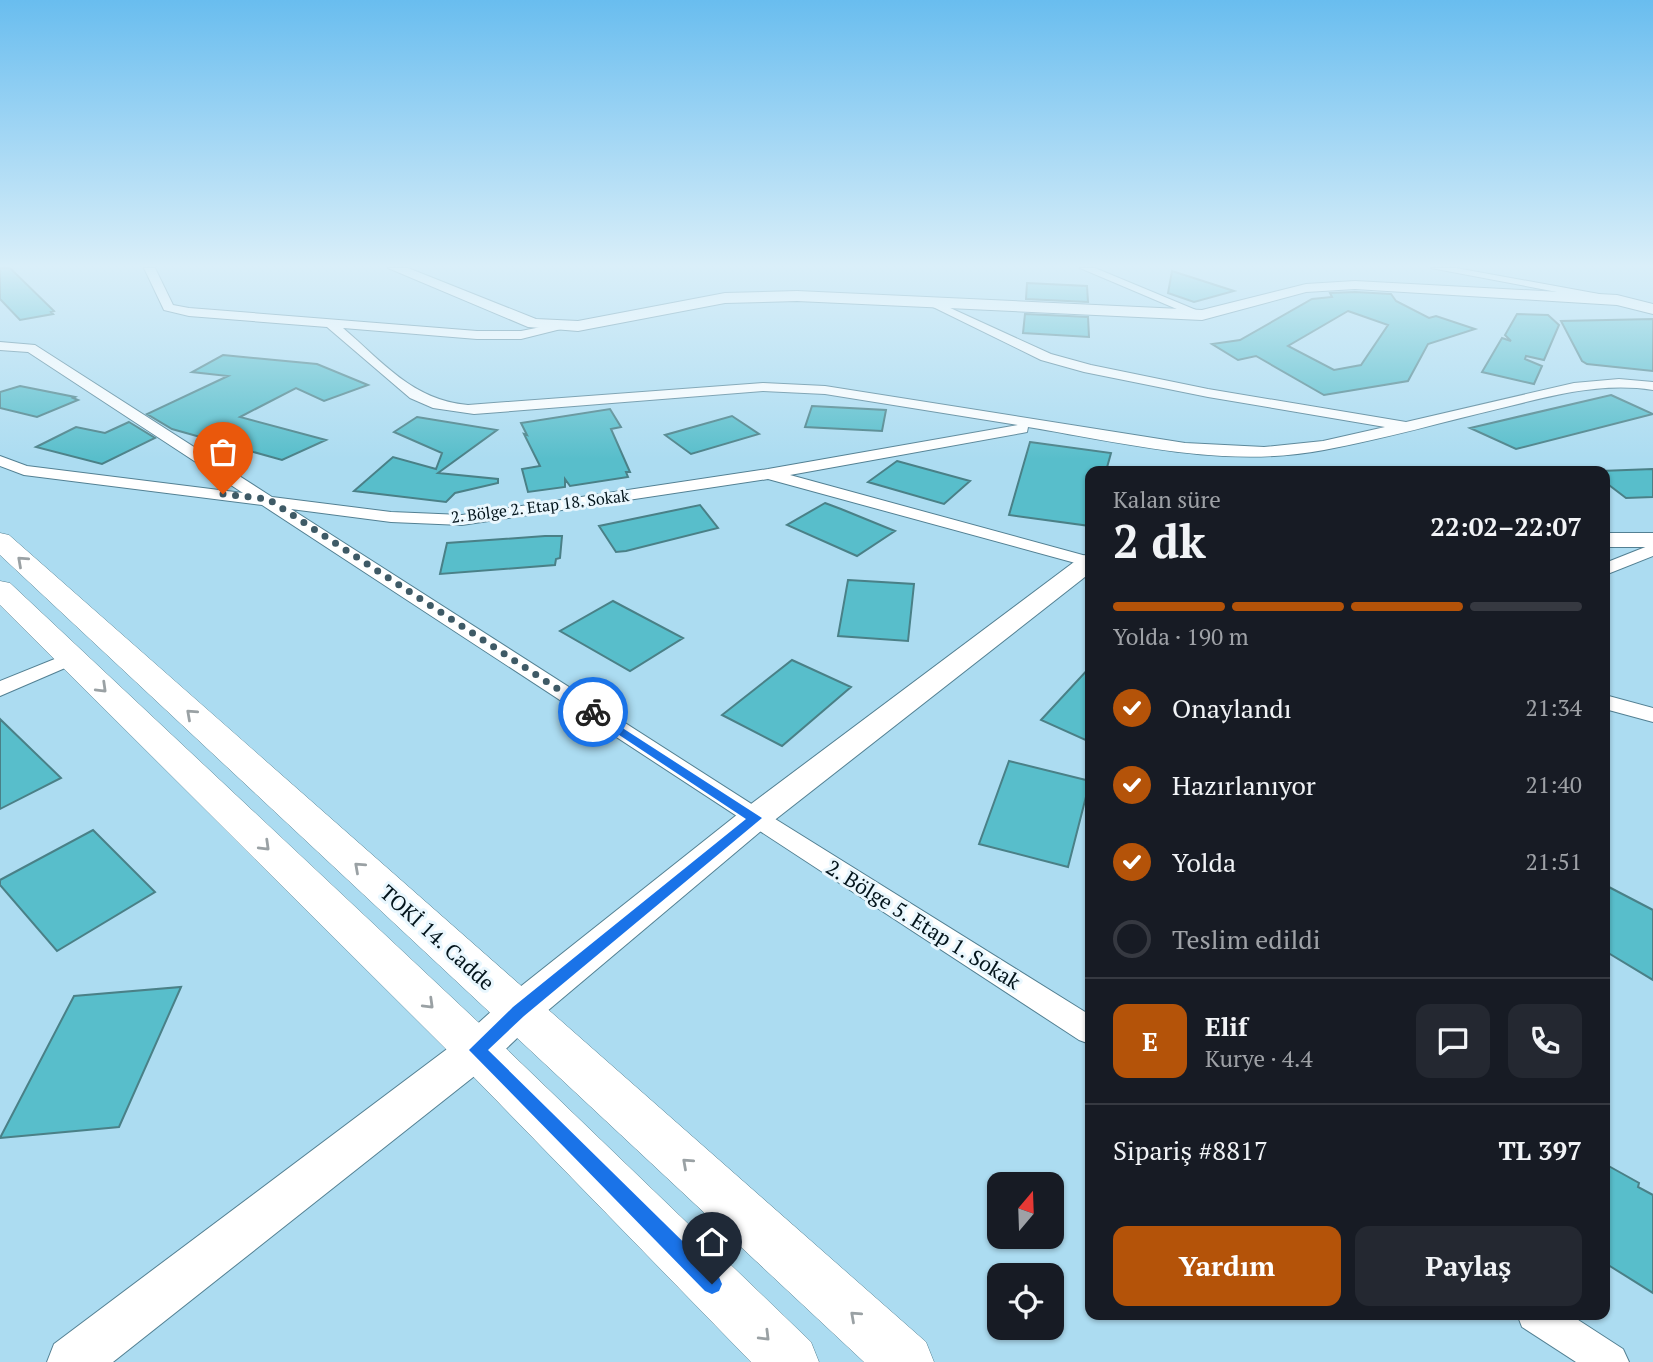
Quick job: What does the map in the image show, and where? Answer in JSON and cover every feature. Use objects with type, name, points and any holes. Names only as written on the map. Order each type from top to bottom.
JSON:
[{"type":"main road","name":"TOKİ 14. Cadde","points":[[0,541],[906,1362]]},
{"type":"main road","points":[[0,589],[477,1050],[791,1362]]},
{"type":"street","points":[[340,332],[403,385],[425,400],[450,408],[474,410],[763,387],[825,390],[1185,448],[1264,452],[1323,446],[1596,383],[1631,382],[1653,386]]},
{"type":"street","points":[[427,332],[477,335],[521,335],[535,332]]},
{"type":"street","points":[[993,332],[1046,357],[1089,369],[1208,393],[1408,426]]},
{"type":"street","name":"2. Bölge 5. Etap 1. Sokak","points":[[0,346],[31,348],[268,499],[755,818],[1085,1028]]},
{"type":"street","name":"2. Bölge 2. Etap 18. Sokak","points":[[0,461],[24,470],[268,499],[391,517],[462,520],[768,474],[1038,426]]},
{"type":"street","points":[[768,474],[1085,561]]},
{"type":"street","points":[[1610,540],[1653,540]]},
{"type":"street","points":[[1610,568],[1653,549]]},
{"type":"street","points":[[72,1362],[477,1050],[519,1011],[755,818],[1085,565]]},
{"type":"street","points":[[0,689],[72,658]]},
{"type":"street","points":[[1610,703],[1653,715]]},
{"type":"street","points":[[1544,1320],[1610,1362]]},
{"type":"building","points":[[1089,332],[1089,337],[1023,333]]},
{"type":"building","points":[[1255,332],[1313,332],[1288,346],[1334,370],[1361,365],[1384,332],[1467,332],[1428,344],[1408,381],[1324,395],[1256,356],[1238,360],[1212,344],[1240,340]]},
{"type":"building","points":[[1507,332],[1556,332],[1544,360],[1526,356],[1525,359],[1542,366],[1534,384],[1482,372],[1502,338],[1511,341],[1505,335]]},
{"type":"building","points":[[1567,332],[1653,332],[1653,371],[1587,364],[1582,361]]},
{"type":"building","points":[[223,355],[317,364],[368,385],[324,401],[296,388],[240,417],[326,440],[282,460],[172,429],[147,414],[228,376],[192,372]]},
{"type":"building","points":[[20,386],[75,397],[73,398],[78,400],[37,417],[0,408],[0,392]]},
{"type":"building","points":[[1611,395],[1653,414],[1516,449],[1470,428]]},
{"type":"building","points":[[812,406],[886,410],[882,431],[805,427]]},
{"type":"building","points":[[610,409],[621,427],[611,429],[630,472],[626,472],[628,477],[570,486],[565,479],[565,487],[528,492],[522,469],[540,466],[521,423]]},
{"type":"building","points":[[732,416],[759,434],[691,454],[665,435]]},
{"type":"building","points":[[417,417],[497,430],[438,473],[498,479],[498,483],[455,493],[446,502],[354,491],[393,457],[436,469],[442,453],[394,432]]},
{"type":"building","points":[[129,422],[155,438],[102,464],[36,447],[76,427],[105,433]]},
{"type":"building","points":[[1030,442],[1111,453],[1107,466],[1085,466],[1085,525],[1009,515]]},
{"type":"building","points":[[897,461],[970,481],[944,504],[868,482]]},
{"type":"building","points":[[1653,469],[1653,497],[1626,498],[1610,486],[1610,471]]},
{"type":"building","points":[[825,503],[895,531],[857,556],[787,525]]},
{"type":"building","points":[[700,505],[718,528],[626,551],[616,552],[599,526]]},
{"type":"building","points":[[562,536],[560,558],[556,559],[555,565],[440,574],[447,543]]},
{"type":"building","points":[[848,580],[914,584],[908,641],[838,636]]},
{"type":"building","points":[[613,601],[683,638],[630,671],[560,631]]},
{"type":"building","points":[[792,660],[851,687],[782,746],[722,715]]},
{"type":"building","points":[[1085,672],[1085,740],[1041,720]]},
{"type":"building","points":[[0,719],[61,778],[0,809]]},
{"type":"building","points":[[1009,761],[1085,780],[1085,801],[1068,867],[979,844]]},
{"type":"building","points":[[93,830],[155,892],[57,951],[0,885],[0,880]]},
{"type":"building","points":[[1610,888],[1653,910],[1653,980],[1610,954]]},
{"type":"building","points":[[181,987],[119,1127],[0,1138],[74,996]]},
{"type":"building","points":[[1610,1167],[1639,1183],[1638,1187],[1653,1195],[1653,1293],[1610,1266]]},
{"type":"way so far","points":[[223,494],[268,499],[593,712]]},
{"type":"route","points":[[593,712],[755,818],[519,1011],[477,1050],[712,1284]]}]
